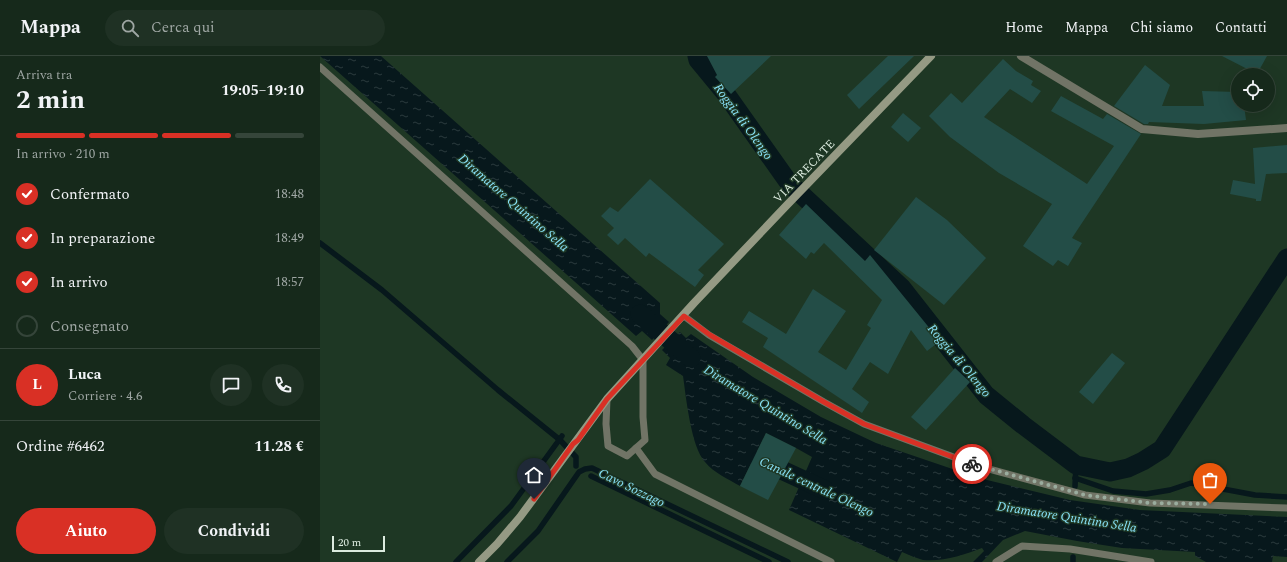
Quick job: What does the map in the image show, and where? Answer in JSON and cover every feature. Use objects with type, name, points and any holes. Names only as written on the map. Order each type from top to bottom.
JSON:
[{"type":"main road","name":"VIA TRECATE","points":[[607,399],[684,316],[694,303],[931,56]]},
{"type":"main road","points":[[479,562],[520,517],[607,399]]},
{"type":"street","points":[[1021,56],[1142,129],[1198,134],[1287,128]]},
{"type":"lane","points":[[320,67],[632,346],[643,360],[643,417],[645,440],[627,456],[608,446],[606,424],[607,399]]},
{"type":"lane","points":[[684,316],[710,335],[864,424],[978,466],[1085,495],[1150,503],[1287,508]]},
{"type":"lane","points":[[636,448],[655,474],[830,562]]},
{"type":"lane","points":[[996,562],[1022,546],[1070,549],[1151,562]]},
{"type":"water","points":[[320,56],[381,56],[660,303],[660,314],[669,322],[652,340],[642,331],[636,336]]},
{"type":"water","points":[[680,332],[686,338],[691,334],[753,377],[821,417],[876,443],[979,478],[1070,500],[1140,510],[1287,517],[1287,557],[1273,556],[1272,562],[1206,562],[1195,556],[1195,552],[1122,548],[1025,531],[1003,540],[982,562],[973,562],[984,551],[982,548],[938,560],[923,560],[902,552],[897,562],[789,510],[812,457],[796,448],[766,433],[740,486],[721,476],[705,462],[700,455],[693,434],[683,376],[666,365],[670,358],[662,350]]},
{"type":"building","points":[[707,56],[771,56],[731,94],[715,77],[717,75]]},
{"type":"building","points":[[888,56],[914,56],[859,109],[847,95]]},
{"type":"building","points":[[1222,56],[1267,56],[1260,68],[1245,68]]},
{"type":"building","points":[[1003,59],[1016,71],[1033,81],[1031,85],[1041,91],[1032,103],[1010,89],[984,117],[1087,184],[1114,146],[1051,111],[1061,96],[1103,119],[1107,114],[1141,134],[1072,238],[1082,243],[1068,266],[1058,260],[1053,266],[1023,246],[1052,204],[999,173],[950,137],[929,116],[951,93],[962,103]]},
{"type":"building","points":[[1145,65],[1170,85],[1162,106],[1204,106],[1202,91],[1231,92],[1231,112],[1245,112],[1246,120],[1204,124],[1149,122],[1148,124],[1144,124],[1114,106]]},
{"type":"building","points":[[903,113],[921,128],[908,142],[891,127]]},
{"type":"building","points":[[1287,145],[1287,173],[1266,174],[1261,201],[1230,194],[1233,180],[1255,184],[1253,148]]},
{"type":"building","points":[[650,179],[724,244],[698,270],[704,275],[695,287],[649,253],[646,257],[625,238],[618,245],[607,235],[614,228],[601,216],[610,207],[618,212]]},
{"type":"building","points":[[916,197],[947,220],[986,258],[944,305],[874,250]]},
{"type":"building","points":[[806,204],[865,261],[870,255],[940,341],[927,351],[911,330],[888,374],[870,362],[852,389],[869,402],[862,413],[763,347],[768,338],[742,322],[749,311],[786,334],[813,289],[846,311],[818,352],[846,370],[871,328],[867,325],[882,300],[824,243],[814,254],[811,252],[806,259],[779,235]]},
{"type":"building","points":[[1112,353],[1125,363],[1093,404],[1079,392]]},
{"type":"building","points":[[955,368],[970,382],[926,430],[911,417]]},
{"type":"building","points":[[766,433],[796,448],[768,500],[740,486]]},
{"type":"waterway","name":"Roggia di Olengo","points":[[697,56],[698,60],[726,94],[789,183],[902,288],[986,395],[1076,465],[1110,472],[1128,468],[1143,461],[1162,449],[1287,258]]},
{"type":"waterway","points":[[320,243],[382,290],[498,390],[560,440],[576,457],[576,466]]},
{"type":"waterway","name":"Diramatore Quintino Sella","points":[[640,314],[691,358]]},
{"type":"waterway","points":[[456,562],[511,506],[562,436]]},
{"type":"waterway","name":"Canale centrale Olengo","points":[[760,460],[825,490]]},
{"type":"waterway","points":[[1075,486],[1076,465]]},
{"type":"waterway","name":"Cavo Sozzago","points":[[507,562],[538,531],[579,472],[592,468],[788,562]]},
{"type":"waterway","points":[[591,476],[769,562]]},
{"type":"waterway","points":[[1075,478],[1113,491],[1146,494],[1170,490],[1191,483],[1255,495],[1287,497]]},
{"type":"waterway","points":[[1073,557],[1073,562]]},
{"type":"way so far","points":[[972,464],[1085,495],[1150,503],[1210,504]]},
{"type":"route","points":[[534,499],[607,399],[684,316],[710,335],[864,424],[972,464]]}]
